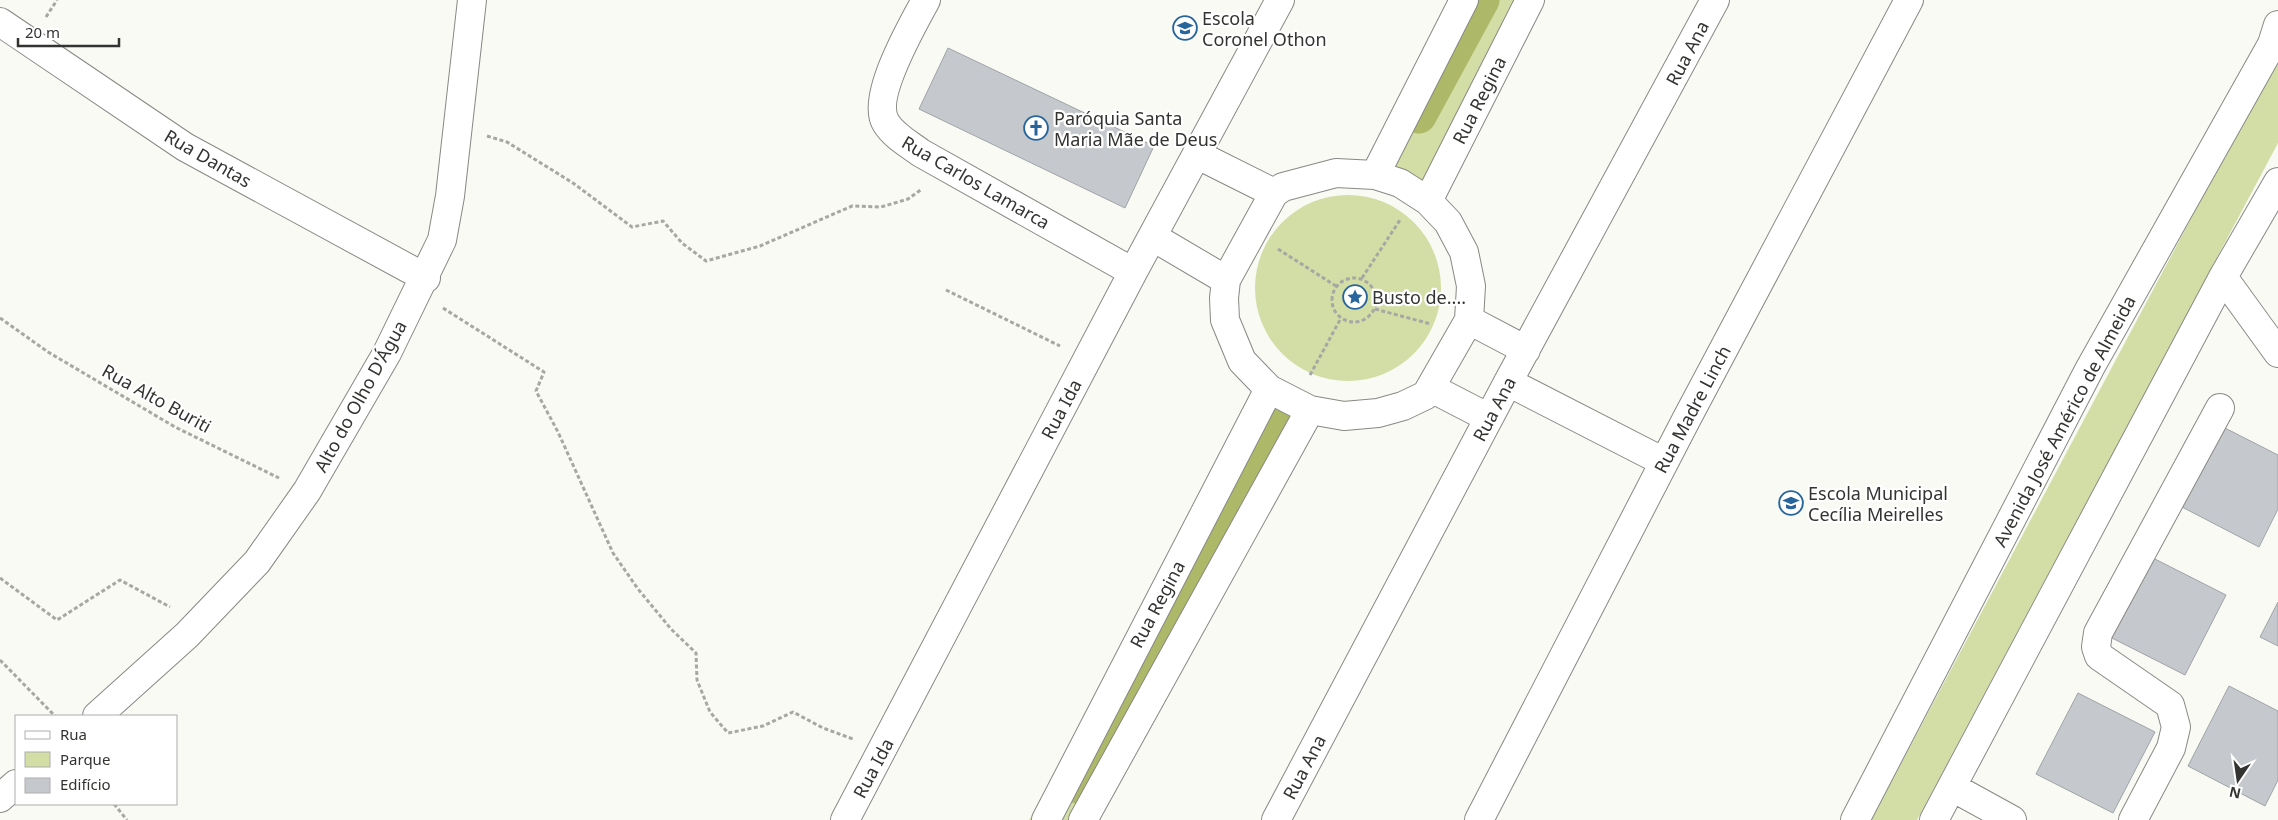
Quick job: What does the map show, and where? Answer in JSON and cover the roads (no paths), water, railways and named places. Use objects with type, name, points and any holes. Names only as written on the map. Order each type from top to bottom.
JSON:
[{"type":"street","name":"Alto do Olho D'Água","points":[[97,715],[199,623],[257,562],[306,491],[387,353],[422,285],[442,240],[450,196],[472,0]]},
{"type":"street","name":"Rua Carlos Lamarca","points":[[926,0],[887,78],[883,100],[885,121],[899,138],[949,169],[1133,272]]},
{"type":"street","name":"Rua Ida","points":[[845,820],[1133,272],[1198,155],[1280,0]]},
{"type":"street","points":[[1375,175],[1464,0]]},
{"type":"street","name":"Rua Regina","points":[[1428,201],[1530,0]]},
{"type":"street","name":"Rua Ana","points":[[1276,820],[1508,382],[1715,0]]},
{"type":"street","name":"Rua Madre Linch","points":[[1479,820],[1664,462],[1909,0]]},
{"type":"street","name":"Rua Dantas","points":[[0,22],[185,146],[422,285]]},
{"type":"street","name":"Avenida José Américo de Almeida","points":[[1855,820],[2090,368],[2272,44],[2278,25]]},
{"type":"street","points":[[1198,155],[1274,193]]},
{"type":"street","points":[[1336,172],[1375,175],[1400,183],[1428,201],[1448,222],[1464,252],[1471,286],[1469,320],[1426,395],[1403,406],[1378,413],[1344,416],[1310,410],[1268,389],[1242,361],[1225,320],[1224,298],[1226,280],[1274,193],[1283,187],[1336,172]]},
{"type":"street","points":[[1934,820],[2223,277],[2278,182]]},
{"type":"street","points":[[1153,237],[1226,280]]},
{"type":"street","points":[[2223,277],[2278,353]]},
{"type":"street","points":[[1469,320],[1526,350]]},
{"type":"street","points":[[1508,382],[1664,462]]},
{"type":"street","points":[[1431,388],[1489,418]]},
{"type":"street","name":"Rua Regina","points":[[1046,820],[1268,389]]},
{"type":"street","points":[[2133,820],[2171,748],[2176,727],[2170,706],[2099,656],[2096,648],[2098,633],[2220,408]]},
{"type":"street","points":[[1083,820],[1310,410]]},
{"type":"street","points":[[0,798],[15,785]]},
{"type":"street","points":[[1952,787],[2012,820]]},
{"type":"waterway","points":[[1419,116],[1482,0]]},
{"type":"waterway","points":[[1077,786],[1281,418]]},
{"type":"place","name":"Escola Coronel Othon","points":[[1185,28]]},
{"type":"place","name":"Paróquia Santa Maria Mãe de Deus","points":[[1036,128]]},
{"type":"place","name":"Busto de....","points":[[1355,297]]},
{"type":"place","name":"Escola Municipal Cecília Meirelles","points":[[1791,503]]}]
